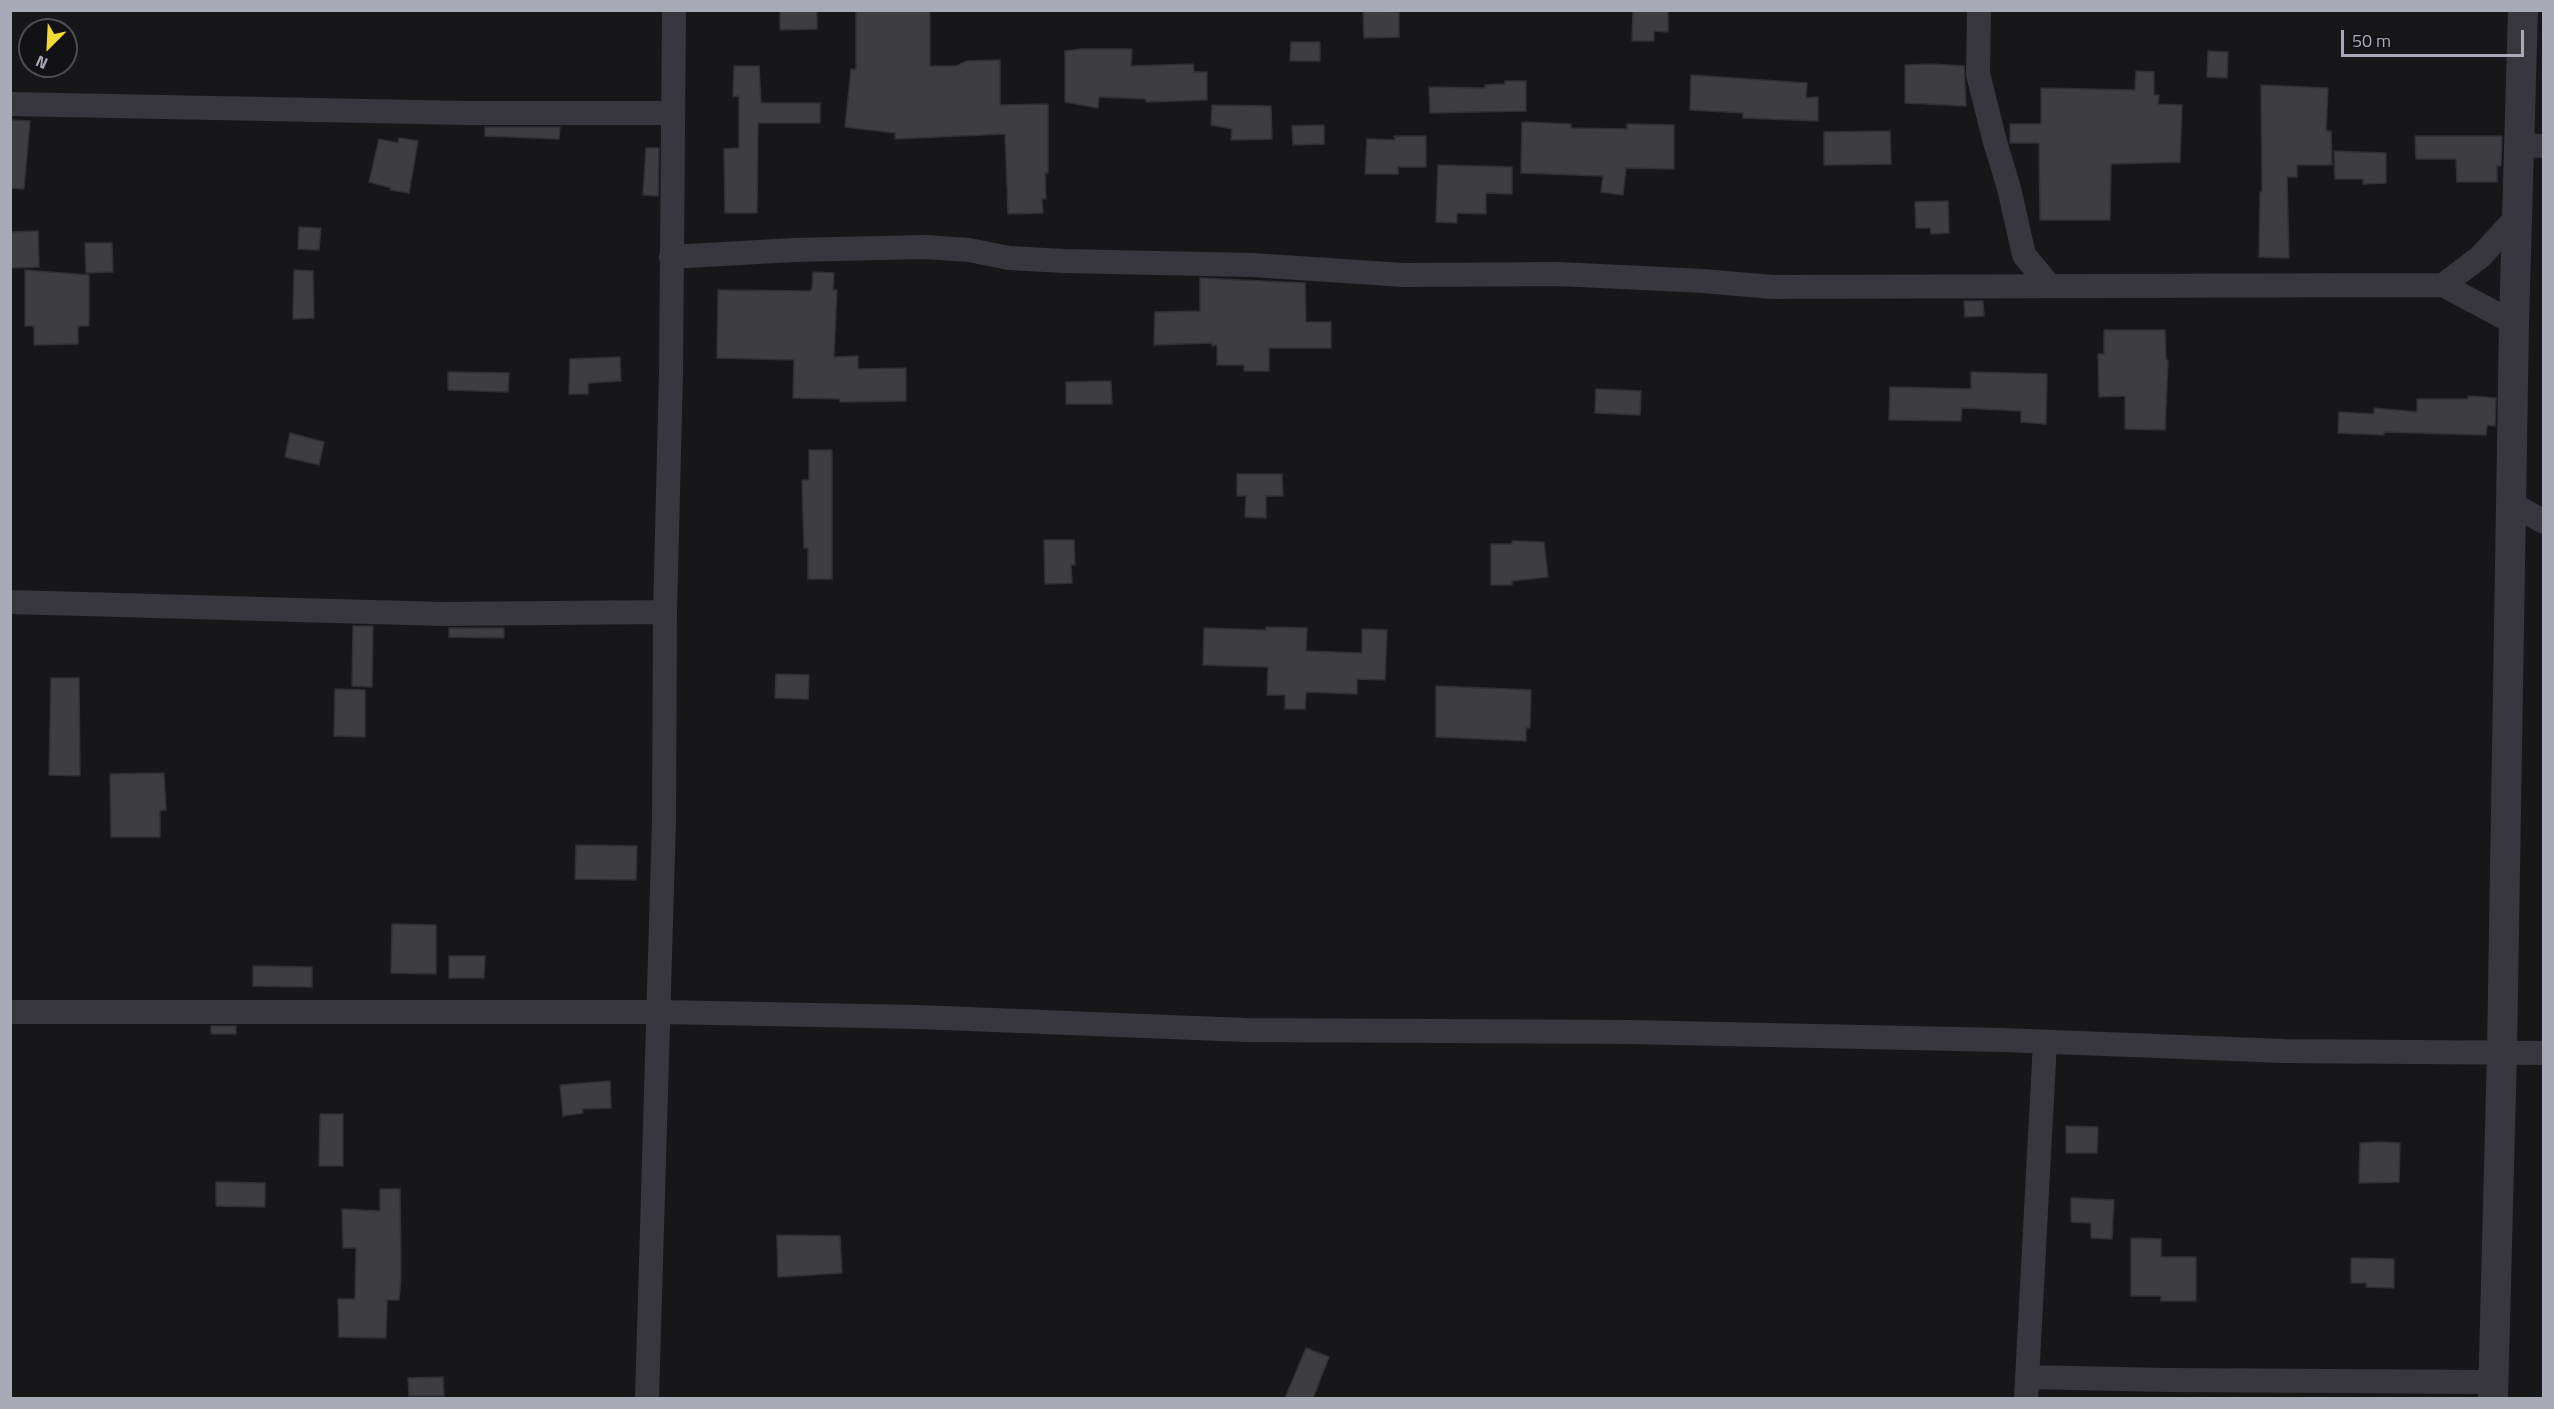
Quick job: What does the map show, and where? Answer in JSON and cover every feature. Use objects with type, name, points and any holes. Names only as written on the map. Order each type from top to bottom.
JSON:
[{"type":"street","points":[[646,1398],[660,1012],[664,820],[674,10]]},
{"type":"street","points":[[1979,10],[1978,74],[1995,142],[2009,188],[2024,255],[2049,285]]},
{"type":"street","points":[[2045,1042],[2026,1388],[2179,1380],[2493,1390],[2502,1052],[2517,217],[2531,146],[2523,10]]},
{"type":"street","points":[[10,104],[421,112],[672,113]]},
{"type":"street","points":[[2443,285],[2480,257],[2517,217]]},
{"type":"street","points":[[671,257],[794,250],[925,247],[969,250],[1009,258],[1252,265],[1404,275],[1559,274],[1772,287],[2443,285],[2514,323]]},
{"type":"street","points":[[2511,503],[2544,522]]},
{"type":"street","points":[[10,602],[421,614],[665,612]]},
{"type":"street","points":[[10,1012],[660,1012],[918,1017],[1245,1030],[1630,1032],[2045,1042],[2284,1051],[2544,1053]]},
{"type":"building","points":[[780,10],[817,10],[817,29],[780,30]]},
{"type":"building","points":[[856,10],[930,11],[930,66],[956,66],[967,61],[1000,60],[1000,105],[1048,104],[1048,173],[1045,173],[1046,199],[1042,199],[1043,213],[1008,214],[1005,134],[895,139],[895,133],[845,127],[851,69],[856,69]]},
{"type":"building","points":[[1363,10],[1399,12],[1399,37],[1364,38]]},
{"type":"building","points":[[1633,10],[1668,10],[1668,32],[1654,31],[1654,41],[1632,41]]},
{"type":"building","points":[[1291,42],[1320,42],[1320,61],[1290,61]]},
{"type":"building","points":[[1132,49],[1131,66],[1193,64],[1194,72],[1207,72],[1207,100],[1146,102],[1146,99],[1099,97],[1098,108],[1065,102],[1065,51]]},
{"type":"building","points":[[2208,51],[2228,52],[2227,78],[2207,77]]},
{"type":"building","points":[[1905,65],[1964,66],[1966,106],[1905,103]]},
{"type":"building","points":[[734,66],[759,66],[761,103],[820,103],[820,123],[758,123],[757,213],[725,213],[724,149],[739,148],[739,96],[733,97]]},
{"type":"building","points":[[2136,71],[2154,72],[2154,95],[2159,95],[2158,104],[2182,105],[2180,162],[2111,164],[2110,220],[2040,220],[2039,143],[2010,143],[2010,124],[2041,124],[2041,88],[2135,90]]},
{"type":"building","points":[[1691,75],[1807,83],[1806,98],[1818,97],[1818,121],[1743,118],[1743,113],[1690,110]]},
{"type":"building","points":[[1505,81],[1526,81],[1526,111],[1430,113],[1429,87],[1485,88],[1485,85],[1505,84]]},
{"type":"building","points":[[2261,85],[2328,88],[2326,131],[2331,131],[2332,165],[2297,165],[2297,177],[2287,177],[2289,258],[2259,257],[2260,192],[2262,192]]},
{"type":"building","points":[[1212,105],[1271,106],[1272,139],[1231,140],[1232,129],[1211,125]]},
{"type":"building","points":[[10,120],[30,121],[24,189],[10,188]]},
{"type":"building","points":[[1522,122],[1571,124],[1571,128],[1627,129],[1627,124],[1674,125],[1674,169],[1626,168],[1623,195],[1601,192],[1603,176],[1521,173]]},
{"type":"building","points":[[1324,125],[1324,144],[1293,145],[1292,126]]},
{"type":"building","points":[[485,127],[560,127],[559,139],[485,136]]},
{"type":"building","points":[[1890,131],[1891,164],[1824,165],[1824,132]]},
{"type":"building","points":[[1394,136],[1426,136],[1426,167],[1398,167],[1398,174],[1365,174],[1367,139],[1395,140]]},
{"type":"building","points":[[2415,136],[2502,136],[2501,166],[2497,166],[2497,182],[2457,182],[2456,159],[2416,159]]},
{"type":"building","points":[[399,138],[418,141],[409,193],[390,190],[391,188],[369,182],[379,139],[398,143]]},
{"type":"building","points":[[646,148],[659,148],[658,196],[643,195]]},
{"type":"building","points":[[2334,151],[2386,153],[2386,183],[2363,184],[2363,179],[2335,179]]},
{"type":"building","points":[[1438,165],[1512,167],[1512,194],[1486,193],[1486,214],[1457,213],[1457,223],[1436,222]]},
{"type":"building","points":[[1948,201],[1949,233],[1931,234],[1930,228],[1916,228],[1915,202]]},
{"type":"building","points":[[299,227],[321,228],[319,250],[298,249]]},
{"type":"building","points":[[38,231],[39,267],[10,268],[10,232]]},
{"type":"building","points":[[85,243],[112,243],[113,272],[86,273]]},
{"type":"building","points":[[25,270],[89,275],[89,326],[78,326],[78,344],[34,345],[34,326],[25,326]]},
{"type":"building","points":[[294,270],[313,271],[314,318],[293,319]]},
{"type":"building","points":[[813,272],[834,273],[833,290],[837,290],[834,357],[858,356],[858,369],[906,368],[906,401],[840,402],[840,399],[793,398],[794,360],[717,358],[718,290],[810,291]]},
{"type":"building","points":[[1200,278],[1305,283],[1306,322],[1331,322],[1331,348],[1269,348],[1269,371],[1244,371],[1244,365],[1217,365],[1217,345],[1212,346],[1212,343],[1154,345],[1155,312],[1200,311]]},
{"type":"building","points":[[1964,301],[1983,301],[1984,316],[1965,317]]},
{"type":"building","points":[[2104,330],[2165,330],[2166,360],[2168,360],[2165,430],[2125,429],[2125,396],[2099,397],[2098,354],[2104,354]]},
{"type":"building","points":[[620,357],[621,381],[588,383],[588,394],[569,394],[570,359]]},
{"type":"building","points":[[448,372],[509,373],[508,392],[448,390]]},
{"type":"building","points":[[1971,372],[2047,374],[2046,424],[2021,422],[2021,411],[1962,408],[1961,421],[1889,420],[1890,387],[1971,389]]},
{"type":"building","points":[[1111,381],[1112,404],[1066,404],[1066,382]]},
{"type":"building","points":[[1596,389],[1641,391],[1640,415],[1595,413]]},
{"type":"building","points":[[2468,396],[2496,398],[2495,426],[2487,425],[2486,435],[2338,433],[2339,412],[2374,414],[2374,408],[2417,412],[2417,399],[2468,399]]},
{"type":"building","points":[[290,433],[324,442],[319,465],[285,457]]},
{"type":"building","points":[[809,450],[832,450],[832,579],[808,579],[808,548],[804,548],[802,480],[809,480]]},
{"type":"building","points":[[1237,474],[1282,474],[1283,496],[1266,496],[1266,518],[1245,517],[1246,496],[1237,496]]},
{"type":"building","points":[[1044,540],[1074,540],[1075,565],[1071,565],[1072,583],[1045,584]]},
{"type":"building","points":[[1512,541],[1544,542],[1548,577],[1512,581],[1512,585],[1491,585],[1491,544],[1512,544]]},
{"type":"building","points":[[353,626],[373,626],[372,687],[352,686]]},
{"type":"building","points":[[1266,627],[1307,628],[1306,651],[1362,653],[1362,629],[1387,630],[1385,680],[1357,679],[1357,694],[1306,692],[1305,709],[1285,709],[1285,695],[1267,695],[1268,667],[1203,665],[1204,628],[1266,630]]},
{"type":"building","points":[[449,628],[504,628],[504,638],[449,637]]},
{"type":"building","points":[[776,674],[809,675],[808,699],[775,698]]},
{"type":"building","points":[[51,678],[79,678],[80,776],[49,775]]},
{"type":"building","points":[[1436,686],[1531,690],[1530,728],[1526,728],[1526,741],[1436,737]]},
{"type":"building","points":[[335,689],[365,690],[365,737],[334,736]]},
{"type":"building","points":[[164,773],[166,810],[160,811],[160,837],[111,837],[110,774]]},
{"type":"building","points":[[576,845],[637,846],[636,880],[575,879]]},
{"type":"building","points":[[392,924],[436,925],[436,974],[391,973]]},
{"type":"building","points":[[449,956],[485,956],[484,978],[449,978]]},
{"type":"building","points":[[253,966],[312,967],[312,987],[253,986]]},
{"type":"building","points":[[211,1026],[236,1026],[236,1034],[211,1034]]},
{"type":"building","points":[[610,1081],[611,1108],[582,1109],[583,1113],[563,1116],[560,1085]]},
{"type":"building","points":[[320,1114],[343,1114],[343,1166],[319,1166]]},
{"type":"building","points":[[2066,1126],[2098,1127],[2097,1153],[2066,1153]]},
{"type":"building","points":[[2360,1143],[2400,1143],[2399,1182],[2359,1183]]},
{"type":"building","points":[[216,1182],[265,1183],[265,1207],[216,1206]]},
{"type":"building","points":[[380,1189],[400,1189],[399,1300],[387,1300],[386,1338],[339,1337],[338,1299],[355,1299],[356,1248],[343,1248],[342,1209],[380,1211]]},
{"type":"building","points":[[2071,1198],[2114,1200],[2112,1239],[2091,1238],[2091,1223],[2071,1222]]},
{"type":"building","points":[[777,1235],[840,1236],[842,1273],[778,1277]]},
{"type":"building","points":[[2131,1238],[2161,1239],[2161,1257],[2196,1257],[2196,1301],[2161,1301],[2161,1296],[2131,1296]]},
{"type":"building","points":[[2351,1258],[2394,1259],[2394,1288],[2366,1287],[2366,1283],[2351,1283]]},
{"type":"building","points":[[1306,1348],[1329,1357],[1313,1398],[1285,1398]]},
{"type":"building","points":[[443,1377],[444,1396],[409,1396],[408,1378]]}]
